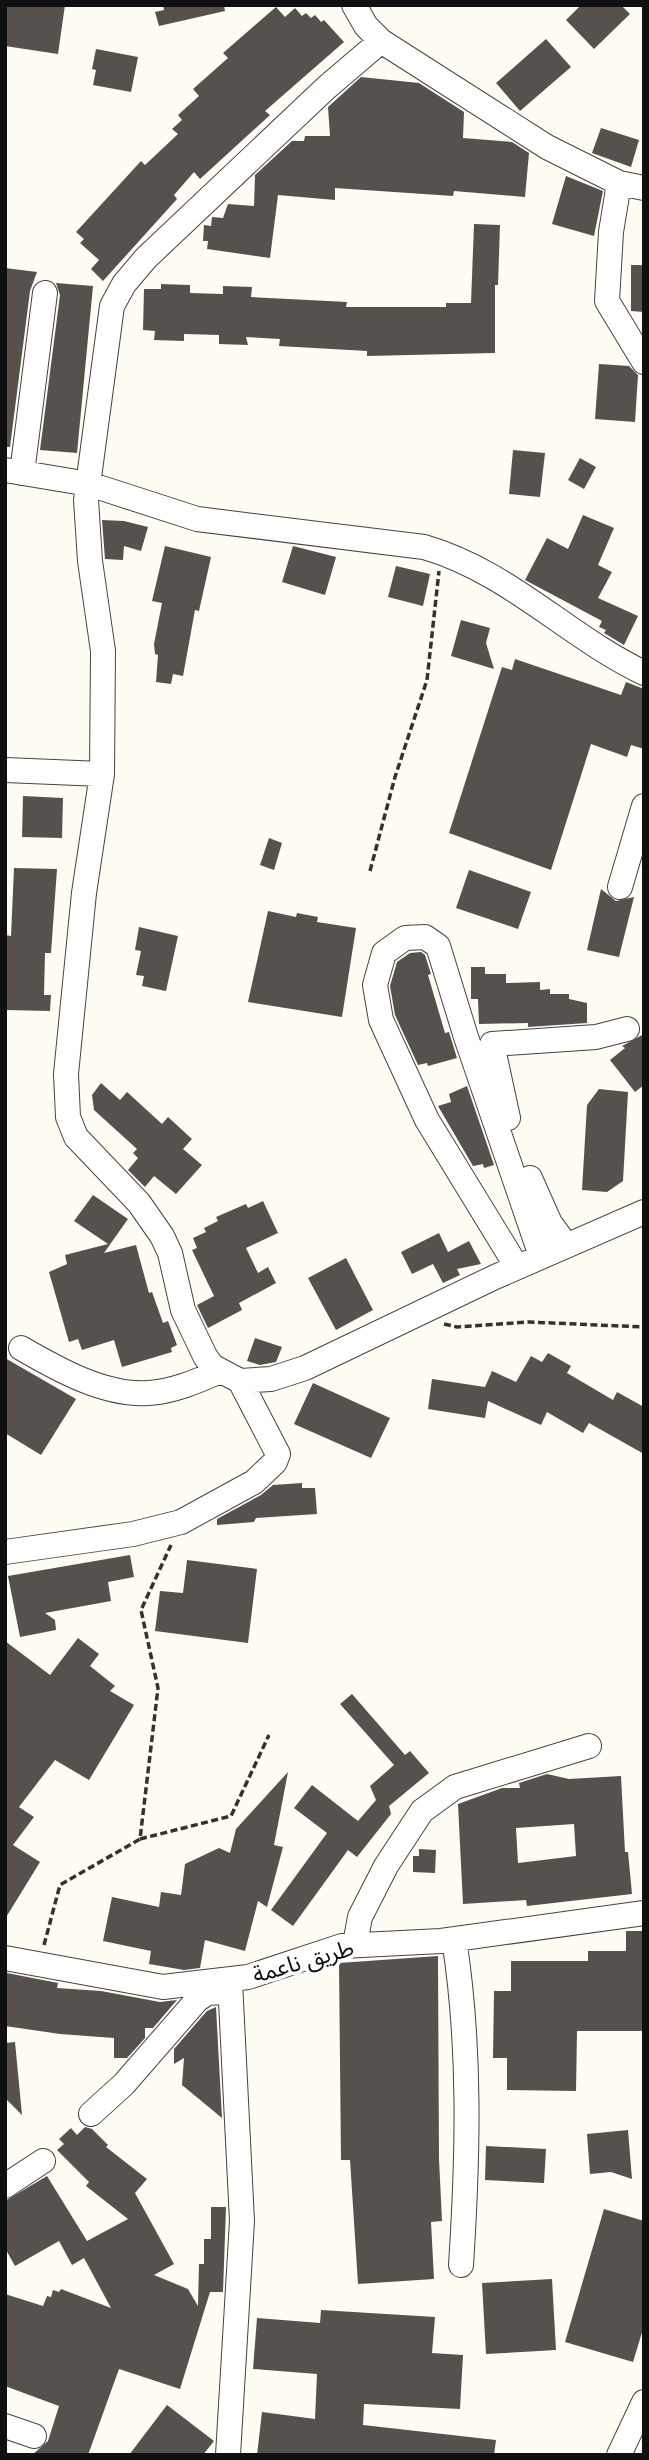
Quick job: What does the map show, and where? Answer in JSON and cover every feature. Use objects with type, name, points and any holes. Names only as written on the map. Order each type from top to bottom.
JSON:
[{"type":"street","points":[[354,5],[366,26],[381,41],[525,134],[620,183],[644,188]]},
{"type":"street","points":[[5,1552],[133,1534],[181,1522],[254,1482],[277,1458],[277,1451],[230,1376],[205,1356],[189,1327],[170,1253],[162,1236],[139,1203],[76,1137],[68,1117],[66,1074],[84,893],[102,774],[103,651],[86,520],[108,325],[117,295],[153,251],[327,87],[381,41]]},
{"type":"street","points":[[620,183],[611,232],[607,301],[644,362]]},
{"type":"street","points":[[45,293],[14,472],[89,484],[197,519],[424,547],[441,552],[502,580],[644,673]]},
{"type":"street","points":[[5,769],[102,774]]},
{"type":"street","points":[[620,887],[644,806]]},
{"type":"street","points":[[517,1267],[427,1120],[381,1020],[375,985],[384,953],[405,938],[425,937],[438,946],[466,1037],[541,1256]]},
{"type":"street","points":[[566,1245],[550,1223],[513,1139],[492,1044],[596,1037],[627,1029]]},
{"type":"street","points":[[21,1348],[54,1368],[92,1382],[144,1394],[230,1376],[271,1379],[305,1368],[517,1267],[644,1212]]},
{"type":"street","points":[[355,1944],[364,1909],[386,1866],[422,1811],[455,1787],[589,1746]]},
{"type":"street","name":"طريق ناعمة","points":[[5,1958],[163,1987],[232,1987],[324,1951],[355,1944],[454,1939],[644,1913]]},
{"type":"street","points":[[454,1939],[463,1996],[467,2083],[468,2168],[461,2265]]},
{"type":"street","points":[[92,2113],[124,2084],[197,2000],[214,1991],[232,1987],[242,2221],[228,2455]]},
{"type":"street","points":[[5,2186],[43,2161]]},
{"type":"street","points":[[619,2455],[644,2402]]},
{"type":"street","points":[[5,2426],[34,2436]]},
{"type":"path","points":[[370,871],[395,777],[427,680],[435,634],[441,552]]},
{"type":"path","points":[[411,1318],[457,1326],[528,1322],[644,1327]]},
{"type":"path","points":[[140,1839],[158,1688],[141,1610],[181,1522]]},
{"type":"path","points":[[39,1964],[60,1885],[140,1839],[231,1816],[270,1735]]},
{"type":"building","points":[[5,5],[65,5],[58,54],[5,46]]},
{"type":"building","points":[[163,5],[224,5],[225,11],[159,26],[155,12],[164,10]]},
{"type":"building","points":[[581,5],[621,5],[630,14],[594,49],[566,20]]},
{"type":"building","points":[[276,7],[285,17],[295,8],[302,16],[306,13],[311,18],[315,15],[321,22],[324,20],[344,42],[265,111],[270,115],[200,179],[194,172],[174,195],[177,199],[103,281],[91,269],[99,260],[80,243],[84,239],[76,232],[141,161],[145,165],[178,134],[172,129],[182,120],[178,115],[199,96],[193,89],[228,58],[223,53]]},
{"type":"building","points":[[546,39],[571,67],[520,111],[496,83]]},
{"type":"building","points":[[96,49],[138,57],[131,92],[93,85],[96,70],[92,69]]},
{"type":"building","points":[[361,77],[419,83],[464,112],[463,138],[512,142],[529,153],[525,197],[454,191],[453,196],[335,188],[335,200],[278,195],[270,258],[207,249],[208,241],[203,241],[204,225],[211,226],[212,217],[223,218],[228,204],[254,206],[255,175],[292,141],[304,141],[305,136],[330,136],[328,107]]},
{"type":"building","points":[[601,128],[639,140],[631,167],[592,153]]},
{"type":"building","points":[[566,176],[603,191],[594,236],[552,224]]},
{"type":"building","points":[[474,224],[500,225],[498,285],[495,285],[495,353],[367,356],[367,351],[279,346],[280,339],[246,337],[248,345],[219,344],[219,335],[184,334],[184,341],[154,340],[155,331],[143,330],[144,289],[161,289],[161,284],[190,285],[190,293],[223,294],[223,286],[252,287],[251,297],[347,302],[346,307],[446,307],[446,303],[471,303]]},
{"type":"building","points":[[631,265],[644,265],[644,312],[631,311]]},
{"type":"building","points":[[5,268],[37,272],[30,291],[10,447],[5,447]]},
{"type":"building","points":[[56,283],[93,286],[77,453],[40,450],[60,295]]},
{"type":"building","points":[[599,364],[629,366],[638,375],[635,422],[595,419]]},
{"type":"building","points":[[513,450],[545,453],[540,497],[509,494]]},
{"type":"building","points":[[580,458],[596,467],[584,489],[568,480]]},
{"type":"building","points":[[583,515],[614,528],[598,565],[612,572],[598,598],[638,616],[624,645],[604,633],[606,630],[599,627],[602,621],[525,580],[547,538],[568,549]]},
{"type":"building","points":[[102,520],[124,521],[148,527],[141,551],[124,546],[123,560],[105,559]]},
{"type":"building","points":[[165,546],[211,557],[199,611],[195,610],[183,676],[173,674],[171,684],[156,682],[158,655],[155,654],[154,644],[162,603],[152,601]]},
{"type":"building","points":[[293,546],[336,557],[325,595],[282,582]]},
{"type":"building","points":[[396,566],[430,574],[423,606],[388,597]]},
{"type":"building","points":[[461,620],[490,628],[486,643],[494,669],[451,656]]},
{"type":"building","points":[[515,659],[621,695],[626,682],[644,689],[644,749],[631,745],[627,757],[591,744],[551,870],[449,833],[502,667],[512,670]]},
{"type":"building","points":[[23,796],[63,798],[62,838],[22,837]]},
{"type":"building","points":[[269,838],[282,843],[274,870],[260,865]]},
{"type":"building","points":[[14,868],[57,869],[51,953],[45,953],[44,995],[51,995],[50,1011],[5,1010],[5,935],[11,936]]},
{"type":"building","points":[[469,870],[531,892],[518,929],[456,908]]},
{"type":"building","points":[[601,889],[616,901],[634,897],[619,957],[587,950]]},
{"type":"building","points":[[268,911],[296,917],[297,913],[318,917],[317,922],[356,928],[342,1017],[248,1002]]},
{"type":"building","points":[[139,927],[178,936],[166,991],[142,986],[144,976],[136,975],[141,951],[135,950]]},
{"type":"building","points":[[421,952],[425,955],[431,974],[428,975],[445,1033],[449,1032],[457,1058],[428,1066],[427,1063],[418,1065],[395,1015],[390,986],[397,962],[410,953]]},
{"type":"building","points":[[471,967],[485,967],[485,974],[506,974],[506,983],[540,982],[540,990],[550,989],[550,994],[569,994],[569,999],[587,1003],[587,1023],[528,1027],[528,1023],[479,1024],[478,999],[471,999]]},
{"type":"building","points":[[644,1034],[644,1085],[635,1092],[610,1060],[625,1048],[622,1046]]},
{"type":"building","points":[[101,1083],[120,1100],[127,1092],[162,1124],[168,1117],[192,1139],[183,1149],[202,1165],[176,1194],[154,1176],[145,1187],[128,1170],[138,1158],[133,1153],[137,1149],[94,1110],[92,1095]]},
{"type":"building","points":[[467,1086],[494,1165],[484,1168],[483,1164],[473,1166],[438,1106],[451,1102],[449,1094]]},
{"type":"building","points":[[599,1089],[628,1092],[623,1181],[607,1192],[582,1190],[587,1105]]},
{"type":"building","points":[[93,1195],[128,1219],[104,1253],[136,1245],[149,1293],[152,1292],[163,1323],[168,1321],[177,1345],[171,1348],[172,1352],[122,1367],[114,1340],[82,1350],[78,1339],[69,1342],[49,1272],[67,1264],[65,1255],[108,1244],[74,1221]]},
{"type":"building","points":[[263,1201],[278,1233],[246,1248],[258,1273],[268,1267],[276,1283],[239,1303],[242,1310],[208,1328],[197,1305],[214,1296],[192,1250],[197,1248],[193,1238],[206,1232],[204,1228],[218,1221],[216,1217],[246,1204],[248,1208]]},
{"type":"building","points":[[439,1233],[448,1252],[469,1241],[481,1264],[457,1269],[460,1275],[443,1283],[433,1264],[412,1274],[401,1252]]},
{"type":"building","points":[[346,1258],[373,1310],[336,1330],[308,1278]]},
{"type":"building","points":[[255,1338],[282,1347],[276,1362],[260,1365],[247,1361]]},
{"type":"building","points":[[548,1353],[571,1366],[567,1373],[613,1400],[617,1392],[644,1407],[644,1454],[589,1423],[583,1433],[547,1412],[541,1425],[488,1401],[485,1418],[428,1409],[432,1379],[485,1387],[492,1371],[516,1382],[531,1356],[542,1362]]},
{"type":"building","points":[[5,1358],[76,1399],[41,1455],[5,1433]]},
{"type":"building","points":[[313,1383],[390,1418],[371,1458],[294,1424]]},
{"type":"building","points":[[302,1483],[302,1488],[315,1488],[317,1514],[256,1518],[254,1522],[217,1525],[217,1519],[261,1495],[273,1485]]},
{"type":"building","points":[[130,1555],[134,1577],[108,1582],[111,1601],[45,1613],[55,1620],[56,1630],[20,1637],[8,1576]]},
{"type":"building","points":[[187,1560],[257,1569],[248,1643],[155,1631],[160,1591],[183,1593]]},
{"type":"building","points":[[78,1638],[99,1654],[90,1666],[115,1686],[110,1691],[134,1705],[89,1780],[55,1760],[19,1807],[34,1817],[13,1845],[40,1862],[5,1919],[5,1641],[50,1675]]},
{"type":"building","points":[[352,1694],[405,1755],[410,1751],[429,1773],[389,1806],[391,1814],[357,1857],[348,1850],[293,1926],[271,1910],[327,1833],[294,1808],[312,1785],[358,1821],[376,1800],[370,1786],[394,1765],[340,1704]]},
{"type":"building","points":[[288,1772],[274,1845],[283,1847],[267,1907],[258,1901],[245,1951],[205,1940],[200,1968],[184,1970],[149,1964],[151,1951],[103,1941],[112,1897],[159,1907],[161,1892],[181,1895],[185,1864],[219,1848],[230,1853],[236,1829]]},
{"type":"building","points":[[547,1774],[569,1779],[621,1776],[625,1852],[628,1852],[632,1894],[527,1906],[526,1900],[463,1904],[458,1804],[502,1788],[520,1788],[519,1783]],"holes":[[[574,1824],[576,1856],[518,1863],[516,1828]]]},
{"type":"building","points":[[419,1849],[436,1850],[435,1873],[413,1872],[413,1856],[419,1856]]},
{"type":"building","points":[[626,1931],[644,1931],[644,2031],[577,2031],[576,2091],[507,2090],[507,2058],[493,2058],[494,1991],[511,1991],[511,1961],[588,1961],[588,1951],[626,1951]]},
{"type":"building","points":[[438,1956],[442,2221],[431,2222],[434,2279],[358,2284],[350,2160],[341,2160],[339,1963]]},
{"type":"building","points":[[7,1973],[58,1983],[57,1988],[101,1991],[160,2002],[177,2000],[153,2028],[145,2028],[145,2038],[127,2058],[114,2058],[114,2038],[5,2026]]},
{"type":"building","points":[[216,2007],[222,2118],[182,2085],[184,2058],[174,2064],[174,2049],[207,2011]]},
{"type":"building","points":[[15,2042],[22,2115],[5,2098],[5,2043]]},
{"type":"building","points":[[85,2127],[92,2129],[108,2145],[106,2147],[147,2179],[135,2193],[174,2264],[154,2275],[188,2289],[198,2306],[199,2264],[204,2264],[204,2239],[211,2239],[211,2207],[226,2207],[223,2292],[210,2292],[180,2389],[119,2369],[88,2455],[32,2455],[48,2441],[59,2406],[5,2386],[5,2294],[43,2306],[53,2290],[59,2292],[61,2289],[111,2308],[84,2258],[72,2265],[59,2241],[15,2266],[5,2248],[5,2201],[47,2176],[87,2241],[128,2219],[86,2186],[89,2182],[57,2150],[64,2144],[59,2139],[71,2128],[77,2135]]},
{"type":"building","points":[[628,2130],[632,2179],[611,2172],[590,2174],[587,2134]]},
{"type":"building","points":[[486,2146],[546,2149],[544,2183],[485,2180]]},
{"type":"building","points":[[604,2209],[644,2221],[644,2326],[633,2362],[565,2342]]},
{"type":"building","points":[[552,2279],[556,2350],[486,2354],[482,2283]]},
{"type":"building","points":[[321,2310],[435,2317],[432,2353],[463,2355],[460,2409],[364,2404],[363,2425],[496,2440],[494,2455],[257,2455],[262,2412],[315,2419],[317,2374],[253,2369],[257,2318],[320,2323]]},
{"type":"building","points":[[167,2405],[214,2441],[203,2455],[129,2455]]}]
